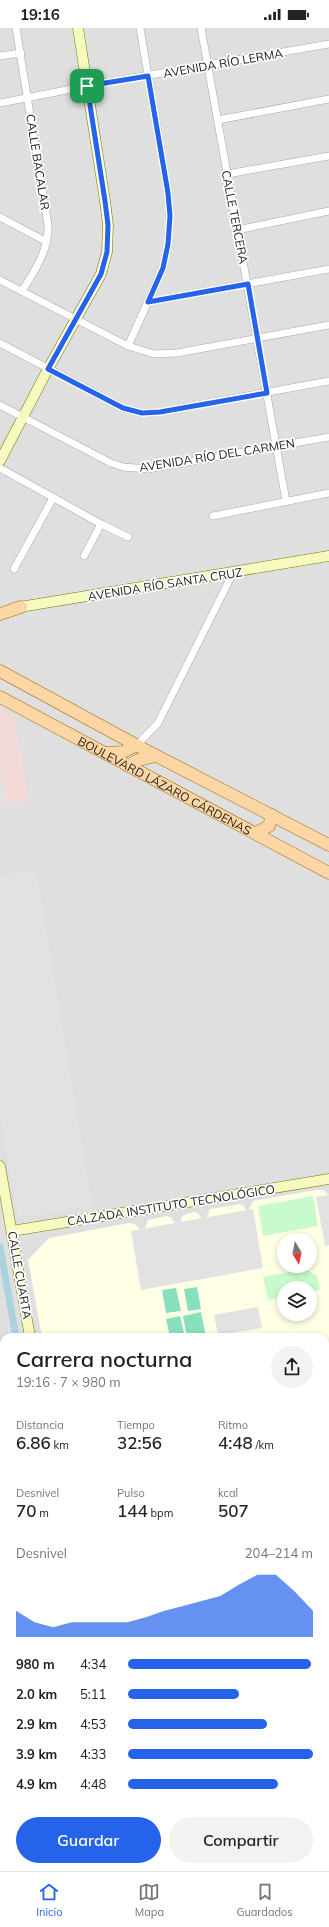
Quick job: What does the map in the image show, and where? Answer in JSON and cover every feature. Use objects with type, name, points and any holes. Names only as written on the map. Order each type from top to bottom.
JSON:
[{"type":"main road","points":[[0,614],[21,607]]},
{"type":"main road","name":"BOULEVARD LÁZARO CÁRDENAS","points":[[0,671],[156,756],[329,845]]},
{"type":"main road","name":"BOULEVARD LÁZARO CÁRDENAS","points":[[0,698],[329,873]]},
{"type":"main road","points":[[103,753],[123,752],[138,745]]},
{"type":"main road","points":[[128,766],[138,760],[156,756]]},
{"type":"main road","points":[[256,833],[269,826],[272,815]]},
{"type":"street","name":"CALLE BACALAR","points":[[16,28],[48,224],[47,242],[37,267],[22,291]]},
{"type":"street","points":[[0,462],[48,369],[101,274],[107,252],[108,225],[105,201],[78,28]]},
{"type":"street","points":[[128,346],[163,268],[168,244],[170,216],[168,193],[140,28]]},
{"type":"street","name":"CALLE TERCERA","points":[[201,28],[286,501]]},
{"type":"street","name":"AVENIDA RÍO LERMA","points":[[0,104],[87,86],[329,44]]},
{"type":"street","points":[[0,56],[20,53]]},
{"type":"street","points":[[218,120],[329,99]]},
{"type":"street","points":[[227,174],[328,156]]},
{"type":"street","points":[[237,230],[329,211]]},
{"type":"street","points":[[0,217],[47,242]]},
{"type":"street","points":[[148,302],[329,269]]},
{"type":"street","points":[[0,280],[128,346],[144,352],[161,355],[258,339],[329,325]]},
{"type":"street","points":[[0,343],[123,408],[142,413],[160,412],[329,381]]},
{"type":"street","name":"AVENIDA RÍO DEL CARMEN","points":[[0,405],[103,459],[123,467],[148,469],[329,437]]},
{"type":"street","points":[[0,468],[101,524],[128,537]]},
{"type":"street","points":[[213,516],[329,493]]},
{"type":"street","points":[[14,569],[53,498]]},
{"type":"street","points":[[84,556],[101,524]]},
{"type":"street","name":"AVENIDA RÍO SANTA CRUZ","points":[[0,610],[233,573],[329,556]]},
{"type":"street","points":[[138,745],[158,723],[233,573]]},
{"type":"street","name":"CALLE CUARTA","points":[[0,1166],[29,1333]]},
{"type":"street","name":"CALZADA INSTITUTO TECNOLÓGICO","points":[[12,1231],[329,1179]]},
{"type":"shaded area","points":[[0,28],[329,28],[329,1333],[0,1333]]},
{"type":"shaded area","points":[[0,708],[14,715],[29,801],[0,806]]},
{"type":"shaded area","points":[[0,768],[6,805],[0,806]]},
{"type":"shaded area","points":[[36,870],[92,1206],[18,1218],[0,1116],[0,876]]},
{"type":"shaded area","points":[[316,1190],[323,1190],[329,1195],[329,1333],[41,1333],[28,1260],[49,1238],[129,1223],[135,1224],[140,1229],[145,1229],[148,1220],[167,1216],[175,1223],[181,1222],[182,1216],[193,1212],[198,1213],[202,1219],[206,1218],[210,1209],[240,1204],[244,1206],[246,1211],[249,1210],[253,1201]]},
{"type":"shaded area","points":[[329,1195],[329,1245],[325,1246],[316,1197]]},
{"type":"shaded area","points":[[253,1209],[263,1268],[141,1290],[131,1231]]},
{"type":"shaded area","points":[[258,1307],[262,1328],[231,1333],[218,1333],[214,1315]]},
{"type":"green space","points":[[313,1196],[318,1226],[263,1236],[258,1206]]},
{"type":"green space","points":[[284,1273],[312,1273],[317,1276],[320,1290],[317,1291],[317,1281],[277,1281],[277,1298],[268,1300],[263,1277]]},
{"type":"green space","points":[[197,1287],[201,1309],[188,1311],[184,1289]]},
{"type":"green space","points":[[176,1288],[181,1311],[166,1313],[162,1290]]},
{"type":"green space","points":[[201,1312],[205,1333],[186,1333],[183,1316]]},
{"type":"green space","points":[[180,1316],[184,1333],[169,1333],[166,1319]]},
{"type":"waterway","points":[[0,1247],[15,1333]]},
{"type":"route","points":[[148,76],[168,193],[170,216],[168,244],[163,268],[148,302],[248,284],[267,393],[160,412],[142,413],[133,412],[123,408],[48,369],[101,274],[107,252],[108,225],[87,86],[148,76]]}]
